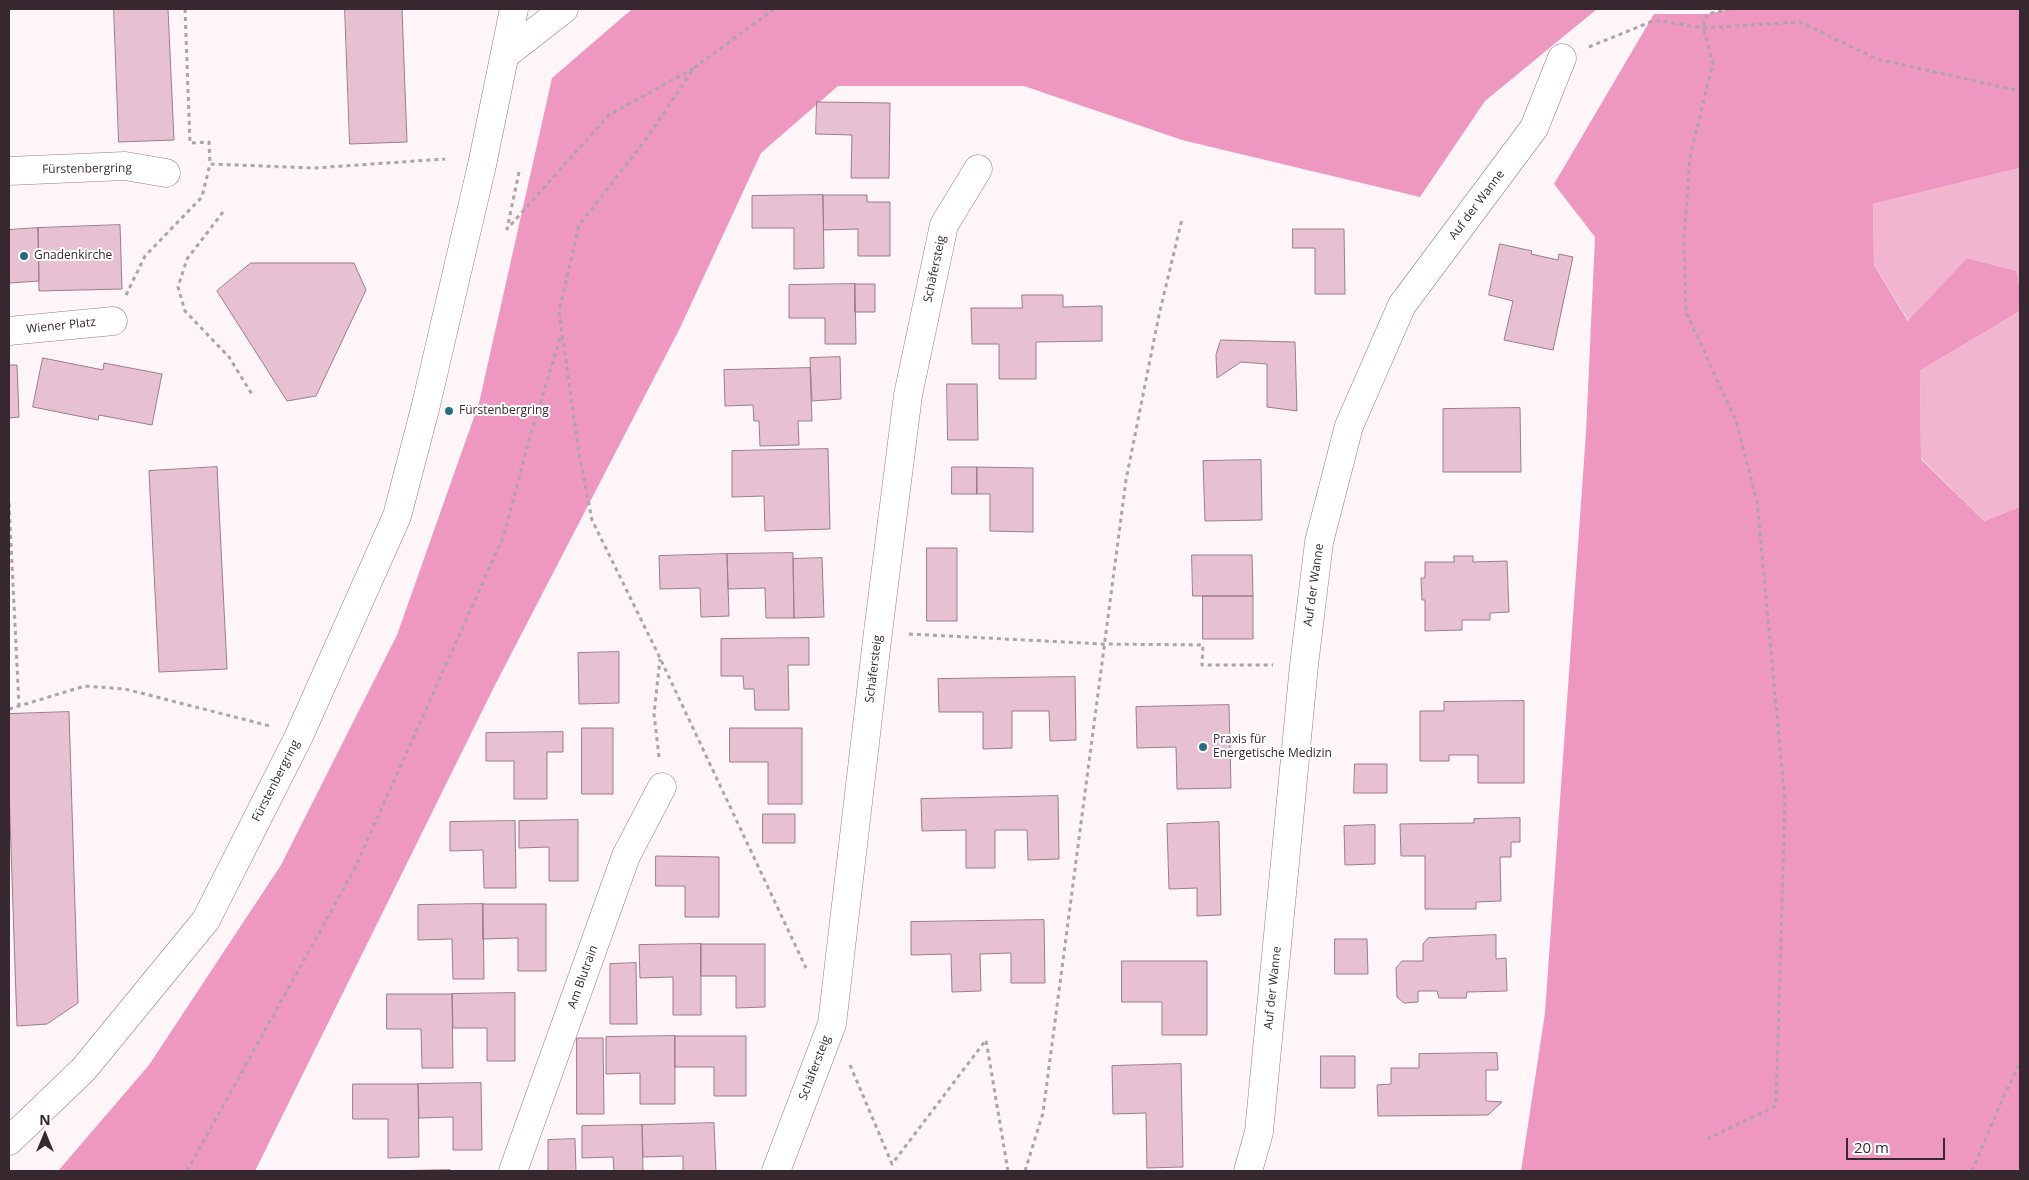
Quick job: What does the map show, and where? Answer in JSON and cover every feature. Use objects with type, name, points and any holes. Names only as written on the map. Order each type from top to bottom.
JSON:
[{"type":"street","name":"Fürstenbergring","points":[[9,1142],[84,1069],[206,920],[299,736],[396,516],[444,331],[482,165],[514,9]]},
{"type":"street","points":[[505,55],[564,9]]},
{"type":"street","name":"Auf der Wanne","points":[[1248,1171],[1259,1132],[1304,665],[1319,542],[1349,426],[1402,305],[1534,128],[1562,58]]},
{"type":"street","name":"Fürstenbergring","points":[[9,171],[125,166],[166,173]]},
{"type":"street","name":"Schäfersteig","points":[[776,1171],[832,1024],[908,395],[944,226],[978,169]]},
{"type":"street","name":"Wiener Platz","points":[[9,332],[113,321]]},
{"type":"street","name":"Am Blutrain","points":[[513,1171],[626,856],[662,787]]},
{"type":"path","points":[[113,321],[145,256],[202,196],[210,164],[209,142],[190,143],[185,9]]},
{"type":"path","points":[[519,172],[506,229],[609,115],[694,68],[774,9]]},
{"type":"path","points":[[1707,1139],[1776,1106],[1785,802],[1758,501],[1736,421],[1686,312],[1684,239],[1690,157],[1714,62],[1703,28],[1706,14],[1732,9]]},
{"type":"path","points":[[1562,58],[1655,20],[1703,28],[1800,22],[1877,59],[2020,91]]},
{"type":"path","points":[[694,68],[644,142],[579,226],[559,311],[579,453],[592,520],[660,658],[807,970]]},
{"type":"path","points":[[210,164],[314,168],[445,159]]},
{"type":"path","points":[[224,212],[187,259],[178,287],[185,311],[229,357],[253,396]]},
{"type":"path","points":[[1025,1171],[1043,1113],[1126,480],[1159,315],[1182,220]]},
{"type":"path","points":[[187,1171],[356,868],[504,535],[529,440],[562,333]]},
{"type":"path","points":[[9,503],[19,706]]},
{"type":"path","points":[[878,632],[1103,644],[1203,645],[1202,665],[1304,665]]},
{"type":"path","points":[[660,658],[654,714],[662,787]]},
{"type":"path","points":[[9,709],[85,686],[124,689],[255,720],[299,736]]},
{"type":"path","points":[[832,1024],[892,1164],[986,1040],[1008,1171]]},
{"type":"path","points":[[1972,1171],[2003,1098],[2020,1064]]},
{"type":"shaded area","points":[[632,9],[1597,9],[1485,101],[1420,197],[1182,140],[1024,86],[838,86],[761,153],[680,328],[493,689],[255,1171],[58,1171],[149,1065],[281,865],[397,635],[479,403],[552,78]]},
{"type":"shaded area","points":[[1732,9],[2020,9],[2020,168],[1873,204],[1874,265],[1908,321],[1967,258],[2017,271],[2020,290],[2020,311],[1920,370],[1921,459],[1984,521],[2020,507],[2020,1171],[1521,1171],[1545,1013],[1586,432],[1595,237],[1554,184],[1654,14],[1707,14]]},
{"type":"shaded area","points":[[2020,168],[2020,290],[2017,271],[1967,258],[1909,321],[1874,265],[1873,204]]},
{"type":"shaded area","points":[[2020,311],[2020,507],[1984,521],[1921,458],[1920,369]]},
{"type":"building","points":[[114,9],[168,9],[174,140],[119,142]]},
{"type":"building","points":[[345,9],[402,9],[407,142],[350,144]]},
{"type":"building","points":[[817,102],[890,103],[889,178],[851,178],[852,135],[816,134]]},
{"type":"building","points":[[823,195],[867,195],[867,202],[890,202],[890,256],[858,256],[858,229],[824,230]]},
{"type":"building","points":[[823,195],[824,268],[794,269],[794,228],[752,228],[752,196]]},
{"type":"building","points":[[120,225],[122,289],[39,291],[38,228]]},
{"type":"building","name":"Gnadenkirche","points":[[38,228],[39,281],[9,283],[9,230]]},
{"type":"building","points":[[1293,229],[1344,229],[1345,294],[1315,294],[1315,248],[1293,248]]},
{"type":"building","points":[[1500,244],[1532,251],[1531,254],[1558,260],[1559,254],[1573,257],[1553,350],[1504,340],[1513,301],[1489,295]]},
{"type":"building","points":[[251,263],[354,263],[366,290],[316,396],[287,401],[217,291]]},
{"type":"building","points":[[855,284],[856,344],[825,344],[825,318],[789,318],[789,285]]},
{"type":"building","points":[[855,284],[875,284],[875,312],[855,312]]},
{"type":"building","points":[[1022,295],[1063,295],[1063,307],[1102,306],[1102,341],[1036,342],[1036,379],[999,379],[999,344],[972,344],[971,308],[1022,308]]},
{"type":"building","points":[[1221,340],[1295,342],[1297,411],[1267,407],[1267,364],[1241,362],[1217,378],[1216,355]]},
{"type":"building","points":[[840,357],[841,399],[812,401],[810,358]]},
{"type":"building","points":[[43,358],[103,370],[104,363],[162,374],[152,425],[99,415],[98,420],[33,407]]},
{"type":"building","points":[[9,365],[17,365],[19,417],[9,418]]},
{"type":"building","points":[[810,368],[812,421],[798,421],[799,445],[760,446],[759,421],[754,421],[753,405],[725,406],[724,370]]},
{"type":"building","points":[[947,384],[977,384],[978,440],[948,440]]},
{"type":"building","points":[[1520,408],[1521,472],[1443,472],[1443,409]]},
{"type":"building","points":[[828,449],[830,529],[765,531],[764,496],[732,497],[732,451]]},
{"type":"building","points":[[1261,460],[1262,520],[1205,521],[1203,461]]},
{"type":"building","points":[[217,467],[227,669],[159,672],[149,471]]},
{"type":"building","points":[[952,467],[977,467],[977,494],[952,494]]},
{"type":"building","points":[[977,467],[1033,468],[1033,532],[990,531],[990,494],[977,494]]},
{"type":"building","points":[[927,548],[957,548],[957,621],[927,621]]},
{"type":"building","points":[[793,553],[794,618],[766,618],[765,588],[728,589],[727,554]]},
{"type":"building","points":[[727,554],[729,616],[701,617],[700,588],[660,589],[659,556]]},
{"type":"building","points":[[1192,555],[1252,555],[1253,596],[1193,596]]},
{"type":"building","points":[[1454,556],[1473,556],[1473,562],[1507,561],[1509,612],[1490,613],[1490,620],[1462,620],[1462,630],[1425,631],[1425,600],[1422,600],[1421,578],[1425,578],[1425,562],[1454,562]]},
{"type":"building","points":[[822,558],[824,617],[794,618],[793,559]]},
{"type":"building","points":[[1203,596],[1253,596],[1253,639],[1203,639]]},
{"type":"building","points":[[809,638],[809,665],[788,665],[789,710],[755,710],[754,689],[744,689],[743,676],[721,676],[721,639]]},
{"type":"building","points":[[619,652],[619,703],[579,704],[578,653]]},
{"type":"building","points":[[1075,677],[1076,740],[1050,741],[1049,711],[1012,711],[1012,748],[983,749],[983,712],[939,712],[938,679]]},
{"type":"building","points":[[1524,701],[1524,783],[1478,783],[1478,755],[1449,755],[1449,761],[1420,761],[1420,711],[1444,711],[1444,702]]},
{"type":"building","name":"Praxis für Energetische Medizin","points":[[1229,705],[1231,788],[1177,789],[1176,747],[1137,748],[1136,707]]},
{"type":"building","points":[[69,712],[78,1003],[47,1024],[17,1026],[9,789],[9,714]]},
{"type":"building","points":[[582,728],[613,728],[613,794],[582,794]]},
{"type":"building","points":[[730,728],[802,728],[802,804],[768,804],[768,762],[730,762]]},
{"type":"building","points":[[563,732],[563,752],[547,752],[547,799],[514,799],[514,761],[486,761],[486,733]]},
{"type":"building","points":[[1355,764],[1387,764],[1387,793],[1354,793]]},
{"type":"building","points":[[1058,796],[1059,859],[1028,860],[1027,830],[995,830],[995,868],[966,868],[966,830],[922,831],[921,799]]},
{"type":"building","points":[[763,814],[795,814],[795,843],[763,843]]},
{"type":"building","points":[[1520,818],[1520,842],[1511,842],[1511,857],[1500,857],[1501,901],[1476,902],[1476,909],[1425,909],[1425,856],[1401,856],[1400,824],[1474,823],[1474,819]]},
{"type":"building","points":[[578,820],[578,881],[549,881],[549,847],[519,848],[519,821]]},
{"type":"building","points":[[515,821],[516,888],[484,888],[483,850],[450,851],[450,822]]},
{"type":"building","points":[[1219,822],[1221,915],[1197,916],[1197,888],[1169,889],[1167,824]]},
{"type":"building","points":[[1375,825],[1375,864],[1345,865],[1344,826]]},
{"type":"building","points":[[656,856],[719,857],[719,917],[685,917],[685,886],[656,886]]},
{"type":"building","points":[[483,904],[546,904],[546,971],[518,971],[518,938],[483,939]]},
{"type":"building","points":[[483,904],[484,979],[453,979],[452,939],[418,940],[418,905]]},
{"type":"building","points":[[1044,920],[1045,983],[1011,983],[1011,953],[980,954],[981,991],[952,992],[951,954],[911,955],[911,922]]},
{"type":"building","points":[[1496,935],[1496,959],[1506,958],[1507,991],[1467,992],[1466,998],[1439,998],[1437,991],[1418,991],[1418,1002],[1404,1003],[1397,997],[1396,968],[1402,961],[1423,961],[1423,944],[1428,938]]},
{"type":"building","points":[[1335,939],[1367,939],[1368,974],[1335,974]]},
{"type":"building","points":[[701,944],[701,1015],[673,1015],[673,977],[640,978],[639,945]]},
{"type":"building","points":[[701,944],[765,944],[765,1007],[736,1008],[736,976],[701,976]]},
{"type":"building","points":[[1122,961],[1207,961],[1207,1035],[1162,1035],[1162,1002],[1122,1002]]},
{"type":"building","points":[[636,963],[637,1024],[610,1024],[610,964]]},
{"type":"building","points":[[515,993],[515,1061],[487,1061],[487,1028],[453,1028],[452,994]]},
{"type":"building","points":[[387,994],[452,994],[453,1068],[422,1068],[421,1029],[387,1029]]},
{"type":"building","points":[[675,1036],[746,1036],[746,1096],[714,1096],[714,1067],[675,1067]]},
{"type":"building","points":[[675,1036],[675,1104],[640,1104],[640,1073],[606,1074],[606,1037]]},
{"type":"building","points":[[577,1038],[603,1038],[604,1114],[577,1114]]},
{"type":"building","points":[[1497,1053],[1498,1070],[1486,1070],[1486,1101],[1502,1102],[1488,1115],[1378,1116],[1377,1085],[1391,1084],[1391,1068],[1419,1068],[1419,1054]]},
{"type":"building","points":[[1321,1056],[1355,1056],[1355,1088],[1321,1088]]},
{"type":"building","points":[[1181,1064],[1183,1167],[1147,1168],[1146,1113],[1113,1114],[1112,1066]]},
{"type":"building","points":[[481,1083],[482,1150],[453,1150],[453,1117],[419,1118],[418,1084]]},
{"type":"building","points":[[353,1084],[418,1084],[419,1157],[388,1158],[388,1119],[353,1119]]},
{"type":"building","points":[[714,1123],[716,1171],[683,1171],[683,1156],[643,1157],[642,1125]]},
{"type":"building","points":[[642,1125],[643,1171],[614,1171],[613,1157],[582,1158],[582,1126]]},
{"type":"building","points":[[575,1139],[576,1171],[548,1171],[548,1140]]},
{"type":"building","points":[[450,1170],[450,1171],[387,1171]]},
{"type":"place","name":"Gnadenkirche","points":[[24,256]]},
{"type":"place","name":"Fürstenbergring","points":[[449,411]]},
{"type":"place","name":"Praxis für Energetische Medizin","points":[[1203,747]]}]
